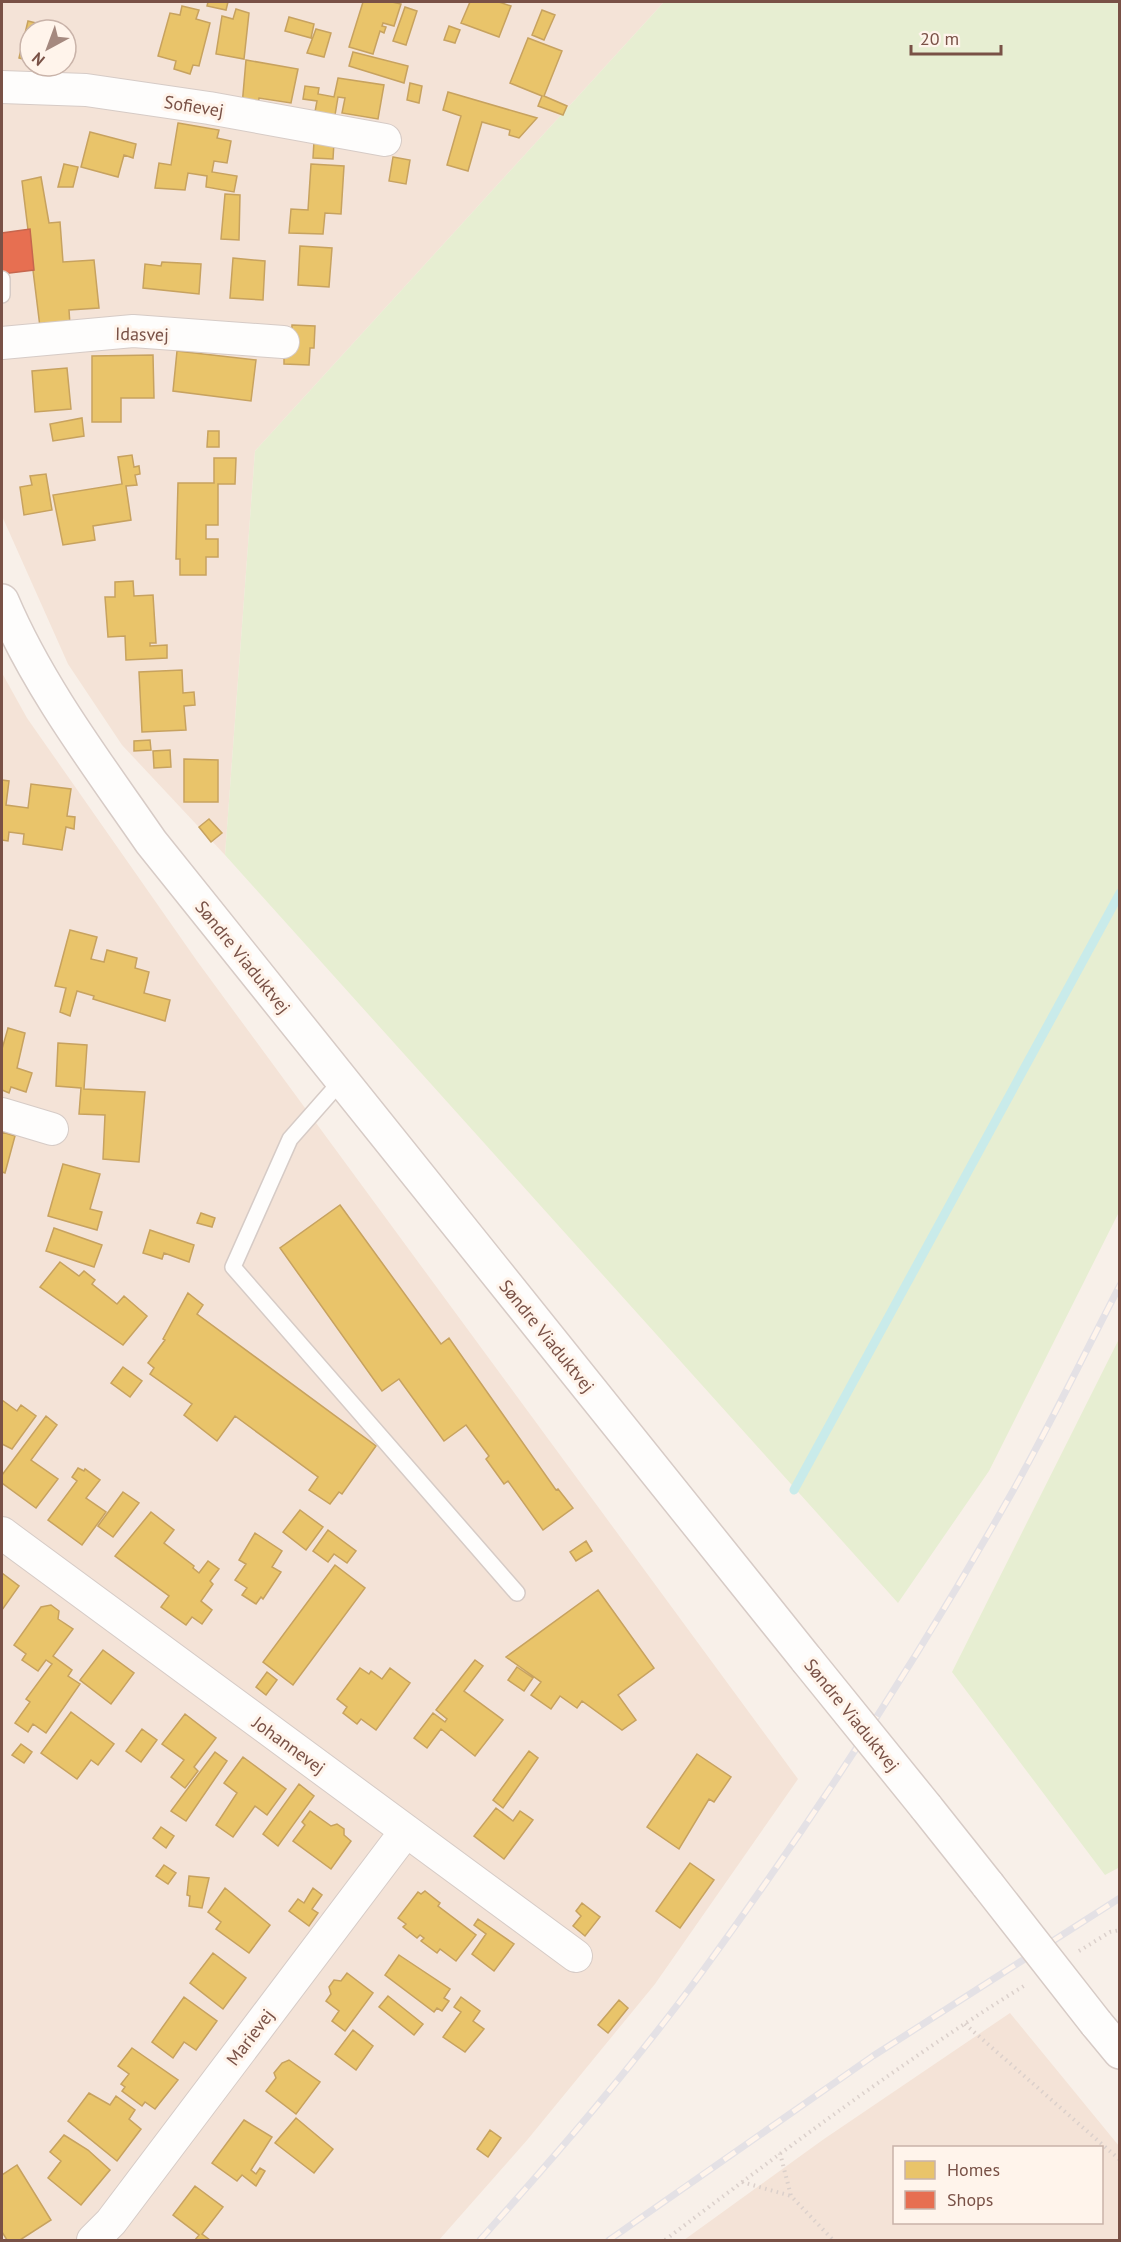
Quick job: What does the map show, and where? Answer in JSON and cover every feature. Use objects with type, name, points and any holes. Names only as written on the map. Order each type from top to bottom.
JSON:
[{"type":"main road","name":"Søndre Viaduktvej","points":[[2,601],[35,667],[71,726],[151,842],[926,1807],[1119,2052]]},
{"type":"street","name":"Sofievej","points":[[2,87],[86,90],[208,108],[385,140]]},
{"type":"street","name":"Idasvej","points":[[2,343],[133,331],[283,342]]},
{"type":"street","points":[[2,1114],[52,1129]]},
{"type":"street","name":"Johannevej","points":[[2,1533],[576,1956]]},
{"type":"street","name":"Marievej","points":[[93,2241],[111,2222],[406,1831]]},
{"type":"lane","points":[[2,279],[2,295]]},
{"type":"lane","points":[[342,1080],[290,1139],[234,1267],[517,1593]]},
{"type":"path","points":[[1071,1956],[1110,1932],[1119,1930]]},
{"type":"path","points":[[665,2241],[780,2153],[1032,1980]]},
{"type":"path","points":[[965,2024],[1119,2160]]},
{"type":"path","points":[[780,2153],[791,2196],[832,2241]]},
{"type":"path","points":[[742,2182],[791,2196]]},
{"type":"shaded area","points":[[2,2],[664,2],[255,451],[225,855],[122,745],[68,664],[2,516]]},
{"type":"shaded area","points":[[2,673],[27,718],[197,961],[798,1779],[655,1984],[528,2139],[439,2240],[2,2240]]},
{"type":"shaded area","points":[[1010,2013],[1119,2146],[1119,2240],[684,2240],[824,2139]]},
{"type":"green space","points":[[664,2],[1119,2],[1119,1212],[989,1471],[898,1603],[225,855],[255,451]]},
{"type":"green space","points":[[1119,1339],[1120,1867],[1105,1875],[952,1672]]},
{"type":"building: Homes","points":[[208,2],[228,2],[226,10],[207,6]]},
{"type":"building: Homes","points":[[363,2],[401,4],[394,26],[383,23],[382,26],[386,27],[384,33],[380,31],[373,54],[349,47]]},
{"type":"building: Homes","points":[[470,2],[499,2],[511,6],[499,37],[461,23]]},
{"type":"building: Homes","points":[[182,6],[199,10],[196,19],[210,23],[199,66],[193,65],[190,74],[174,69],[176,61],[158,56],[170,13],[180,15]]},
{"type":"building: Homes","points":[[405,7],[417,11],[406,45],[393,41]]},
{"type":"building: Homes","points":[[236,9],[249,13],[244,59],[216,54],[222,16],[233,19]]},
{"type":"building: Homes","points":[[542,10],[555,15],[544,40],[532,35]]},
{"type":"building: Homes","points":[[289,17],[314,24],[311,38],[285,31]]},
{"type":"building: Homes","points":[[449,26],[460,30],[455,43],[444,40]]},
{"type":"building: Homes","points":[[316,29],[331,33],[324,57],[307,53]]},
{"type":"building: Homes","points":[[528,38],[562,51],[544,96],[567,106],[563,115],[538,106],[542,96],[510,83]]},
{"type":"building: Homes","points":[[353,52],[408,66],[404,83],[349,66]]},
{"type":"building: Homes","points":[[246,60],[298,69],[291,103],[259,98],[257,109],[242,106]]},
{"type":"building: Homes","points":[[338,78],[384,85],[378,119],[342,113],[345,98],[338,97],[334,121],[314,117],[317,101],[303,99],[305,86],[319,88],[318,94],[334,97]]},
{"type":"building: Homes","points":[[410,83],[422,86],[419,103],[407,100]]},
{"type":"building: Homes","points":[[448,92],[537,118],[519,138],[509,135],[510,130],[482,122],[468,171],[447,165],[461,116],[443,110]]},
{"type":"building: Homes","points":[[178,123],[219,130],[217,138],[231,141],[227,163],[214,161],[212,172],[237,176],[234,192],[206,187],[207,176],[188,173],[185,190],[155,188],[159,163],[171,165]]},
{"type":"building: Homes","points":[[90,132],[136,144],[133,158],[124,155],[118,177],[81,167]]},
{"type":"building: Homes","points":[[314,141],[334,142],[333,159],[313,158]]},
{"type":"building: Homes","points":[[393,157],[410,160],[406,184],[389,181]]},
{"type":"building: Homes","points":[[64,164],[78,167],[73,187],[58,187]]},
{"type":"building: Homes","points":[[311,164],[344,166],[341,214],[325,213],[323,234],[289,233],[291,209],[308,210]]},
{"type":"building: Homes","points":[[41,177],[49,223],[60,222],[63,262],[94,260],[99,308],[69,310],[70,325],[40,327],[22,181]]},
{"type":"building: Homes","points":[[225,194],[240,195],[239,240],[221,239]]},
{"type":"building: Homes","points":[[300,246],[332,248],[329,287],[298,285]]},
{"type":"building: Homes","points":[[233,258],[265,261],[263,300],[230,298]]},
{"type":"building: Homes","points":[[162,262],[201,264],[199,294],[143,288],[145,264],[161,266]]},
{"type":"building: Homes","points":[[292,325],[315,326],[314,348],[310,348],[309,365],[284,364],[284,347],[291,348]]},
{"type":"building: Homes","points":[[177,351],[256,360],[251,401],[173,391]]},
{"type":"building: Homes","points":[[153,355],[154,398],[121,398],[121,422],[92,422],[92,356]]},
{"type":"building: Homes","points":[[67,368],[71,409],[35,412],[32,371]]},
{"type":"building: Homes","points":[[82,418],[84,436],[53,441],[50,424]]},
{"type":"building: Homes","points":[[208,431],[219,431],[219,447],[207,447]]},
{"type":"building: Homes","points":[[132,455],[134,467],[139,466],[140,474],[135,475],[137,485],[126,486],[131,520],[93,526],[95,540],[63,545],[53,495],[122,484],[118,457]]},
{"type":"building: Homes","points":[[214,458],[236,458],[235,484],[218,484],[218,525],[206,525],[206,539],[218,539],[218,557],[206,557],[206,575],[180,575],[180,559],[176,559],[178,483],[214,483]]},
{"type":"building: Homes","points":[[46,474],[52,510],[24,515],[20,487],[32,485],[30,476]]},
{"type":"building: Homes","points":[[133,581],[134,596],[153,595],[156,643],[150,643],[150,646],[167,645],[167,658],[126,660],[125,636],[108,637],[105,597],[115,597],[115,582]]},
{"type":"building: Homes","points":[[182,670],[183,693],[194,692],[195,705],[184,706],[186,730],[142,732],[139,672]]},
{"type":"building: Homes","points":[[150,740],[151,750],[134,751],[134,741]]},
{"type":"building: Homes","points":[[170,750],[171,767],[154,768],[153,751]]},
{"type":"building: Homes","points":[[184,759],[218,760],[218,802],[184,802]]},
{"type":"building: Homes","points":[[2,780],[9,781],[6,805],[28,808],[31,784],[71,789],[67,816],[75,817],[74,829],[66,827],[62,850],[23,844],[24,834],[9,832],[8,841],[2,840]]},
{"type":"building: Homes","points":[[209,819],[222,833],[211,842],[199,827]]},
{"type":"building: Homes","points":[[70,930],[97,937],[91,959],[104,962],[107,950],[137,958],[135,968],[149,972],[144,993],[170,1000],[165,1021],[93,999],[94,996],[77,991],[70,1016],[60,1012],[66,988],[55,986]]},
{"type":"building: Homes","points":[[8,1028],[25,1033],[17,1068],[32,1073],[26,1092],[11,1087],[9,1093],[2,1090],[2,1049]]},
{"type":"building: Homes","points":[[58,1043],[87,1045],[84,1089],[145,1092],[139,1162],[103,1159],[105,1115],[79,1114],[81,1088],[56,1086]]},
{"type":"building: Homes","points":[[2,1132],[15,1136],[5,1173],[2,1172]]},
{"type":"building: Homes","points":[[63,1164],[100,1174],[90,1209],[102,1212],[97,1230],[48,1216]]},
{"type":"building: Homes","points":[[340,1205],[441,1344],[449,1338],[556,1490],[558,1489],[573,1508],[543,1530],[508,1481],[504,1484],[486,1459],[489,1456],[466,1425],[444,1441],[399,1379],[382,1391],[280,1248]]},
{"type":"building: Homes","points":[[201,1213],[215,1218],[212,1227],[197,1223]]},
{"type":"building: Homes","points":[[54,1228],[102,1245],[94,1267],[46,1251]]},
{"type":"building: Homes","points":[[150,1230],[194,1245],[189,1262],[164,1253],[162,1259],[143,1253]]},
{"type":"building: Homes","points":[[60,1262],[79,1276],[84,1271],[95,1280],[92,1284],[117,1304],[124,1296],[147,1316],[123,1345],[40,1287]]},
{"type":"building: Homes","points":[[188,1293],[203,1305],[197,1314],[376,1446],[342,1494],[339,1492],[330,1504],[309,1490],[318,1477],[235,1416],[217,1441],[184,1415],[192,1404],[150,1374],[154,1368],[148,1363],[165,1340],[163,1339]]},
{"type":"building: Homes","points":[[123,1367],[142,1381],[130,1397],[111,1383]]},
{"type":"building: Homes","points":[[2,1400],[17,1411],[21,1405],[36,1416],[12,1449],[2,1444]]},
{"type":"building: Homes","points":[[46,1416],[57,1425],[31,1460],[58,1479],[36,1508],[2,1483],[2,1475]]},
{"type":"building: Homes","points":[[78,1468],[84,1471],[85,1469],[100,1480],[86,1498],[106,1512],[82,1545],[48,1520],[77,1481],[72,1477]]},
{"type":"building: Homes","points":[[123,1492],[139,1503],[113,1537],[98,1526]]},
{"type":"building: Homes","points":[[300,1510],[323,1527],[306,1550],[283,1532]]},
{"type":"building: Homes","points":[[151,1512],[174,1530],[164,1543],[194,1566],[193,1568],[199,1573],[208,1561],[219,1569],[210,1581],[213,1584],[201,1601],[212,1610],[202,1624],[192,1617],[186,1625],[161,1607],[169,1596],[115,1556]]},
{"type":"building: Homes","points":[[328,1530],[356,1551],[347,1563],[334,1554],[328,1562],[313,1551]]},
{"type":"building: Homes","points":[[255,1533],[282,1551],[272,1567],[281,1572],[263,1599],[261,1597],[256,1604],[242,1595],[247,1588],[235,1580],[246,1564],[239,1560]]},
{"type":"building: Homes","points":[[586,1541],[592,1551],[576,1561],[570,1552]]},
{"type":"building: Homes","points":[[335,1565],[365,1588],[293,1685],[263,1662]]},
{"type":"building: Homes","points":[[2,1573],[19,1586],[2,1610]]},
{"type":"building: Homes","points":[[598,1590],[654,1668],[618,1695],[636,1720],[622,1730],[582,1701],[577,1708],[560,1696],[551,1709],[531,1695],[541,1682],[506,1657]]},
{"type":"building: Homes","points":[[51,1605],[59,1611],[58,1619],[73,1629],[53,1656],[72,1670],[68,1676],[80,1684],[46,1733],[33,1724],[28,1732],[15,1723],[30,1702],[26,1699],[52,1664],[46,1660],[38,1671],[22,1660],[26,1654],[14,1645],[41,1607]]},
{"type":"building: Homes","points":[[103,1650],[134,1673],[111,1704],[80,1680]]},
{"type":"building: Homes","points":[[475,1660],[483,1666],[464,1691],[503,1720],[475,1756],[441,1729],[427,1748],[414,1738],[433,1713],[445,1722],[447,1719],[436,1710]]},
{"type":"building: Homes","points":[[517,1667],[533,1678],[524,1691],[508,1680]]},
{"type":"building: Homes","points":[[360,1668],[369,1674],[371,1671],[382,1679],[390,1668],[410,1683],[376,1730],[361,1719],[357,1724],[343,1713],[347,1707],[337,1699]]},
{"type":"building: Homes","points":[[267,1672],[277,1680],[266,1695],[256,1687]]},
{"type":"building: Homes","points":[[71,1712],[114,1744],[98,1765],[91,1760],[77,1779],[41,1753]]},
{"type":"building: Homes","points":[[185,1714],[216,1738],[194,1767],[198,1771],[185,1788],[171,1777],[184,1760],[162,1744]]},
{"type":"building: Homes","points":[[142,1729],[157,1740],[141,1762],[126,1751]]},
{"type":"building: Homes","points":[[21,1744],[32,1752],[24,1763],[12,1755]]},
{"type":"building: Homes","points":[[529,1751],[538,1758],[503,1808],[493,1800]]},
{"type":"building: Homes","points":[[215,1752],[227,1761],[186,1821],[171,1811]]},
{"type":"building: Homes","points":[[697,1754],[731,1777],[714,1802],[709,1799],[679,1849],[647,1827]]},
{"type":"building: Homes","points":[[243,1757],[286,1789],[267,1815],[255,1806],[233,1837],[216,1825],[237,1793],[224,1783]]},
{"type":"building: Homes","points":[[299,1784],[314,1796],[278,1846],[263,1834]]},
{"type":"building: Homes","points":[[496,1808],[513,1821],[520,1811],[533,1820],[504,1859],[474,1836]]},
{"type":"building: Homes","points":[[310,1811],[331,1826],[337,1824],[344,1829],[344,1835],[351,1841],[331,1869],[293,1841],[305,1825],[302,1822]]},
{"type":"building: Homes","points":[[161,1827],[174,1836],[166,1848],[153,1838]]},
{"type":"building: Homes","points":[[690,1863],[714,1880],[680,1928],[656,1911]]},
{"type":"building: Homes","points":[[164,1865],[176,1873],[168,1884],[156,1876]]},
{"type":"building: Homes","points":[[189,1876],[209,1878],[202,1908],[189,1906],[190,1896],[187,1895]]},
{"type":"building: Homes","points":[[225,1888],[270,1925],[249,1953],[216,1929],[221,1922],[208,1912]]},
{"type":"building: Homes","points":[[313,1888],[322,1895],[312,1909],[318,1913],[309,1926],[289,1911],[298,1899],[304,1903]]},
{"type":"building: Homes","points":[[425,1891],[440,1903],[438,1906],[476,1935],[456,1961],[440,1949],[437,1953],[421,1941],[424,1938],[420,1935],[417,1938],[403,1927],[406,1924],[398,1918],[418,1892],[421,1894]]},
{"type":"building: Homes","points":[[582,1903],[600,1917],[585,1936],[573,1926],[581,1916],[576,1911]]},
{"type":"building: Homes","points":[[478,1919],[514,1944],[494,1971],[472,1954],[486,1934],[474,1925]]},
{"type":"building: Homes","points":[[213,1953],[246,1978],[223,2009],[190,1983]]},
{"type":"building: Homes","points":[[399,1955],[450,1989],[444,1998],[449,2001],[442,2011],[437,2008],[434,2012],[385,1975]]},
{"type":"building: Homes","points":[[347,1973],[373,1993],[345,2031],[332,2021],[339,2011],[326,2001],[331,1994],[329,1987],[334,1980],[341,1981]]},
{"type":"building: Homes","points":[[388,1996],[423,2024],[414,2035],[379,2007]]},
{"type":"building: Homes","points":[[184,1997],[217,2021],[196,2050],[184,2042],[173,2058],[152,2042]]},
{"type":"building: Homes","points":[[461,1997],[480,2011],[473,2021],[484,2029],[465,2052],[443,2037],[461,2012],[454,2007]]},
{"type":"building: Homes","points":[[619,2000],[628,2008],[608,2033],[598,2025]]},
{"type":"building: Homes","points":[[353,2030],[373,2046],[356,2070],[335,2054]]},
{"type":"building: Homes","points":[[132,2048],[178,2080],[155,2109],[145,2102],[142,2106],[122,2091],[125,2087],[121,2084],[129,2074],[118,2066]]},
{"type":"building: Homes","points":[[289,2060],[320,2082],[296,2114],[266,2091],[276,2078],[274,2073],[282,2063]]},
{"type":"building: Homes","points":[[89,2093],[110,2105],[116,2096],[135,2110],[129,2119],[141,2129],[117,2161],[68,2121]]},
{"type":"building: Homes","points":[[296,2118],[333,2149],[314,2173],[275,2143]]},
{"type":"building: Homes","points":[[244,2120],[272,2137],[251,2170],[256,2174],[260,2168],[265,2171],[256,2186],[242,2175],[237,2181],[212,2163]]},
{"type":"building: Homes","points":[[490,2130],[501,2138],[488,2157],[477,2149]]},
{"type":"building: Homes","points":[[64,2135],[88,2150],[110,2170],[81,2205],[48,2178],[61,2161],[50,2152]]},
{"type":"building: Homes","points":[[17,2165],[51,2220],[20,2240],[7,2240],[2,2232],[2,2175]]},
{"type":"building: Homes","points":[[195,2186],[223,2207],[202,2234],[210,2240],[195,2240],[199,2235],[173,2215]]},
{"type":"building: Shops","points":[[30,229],[34,270],[2,274],[2,233]]},
{"type":"waterway","points":[[794,1490],[1120,893]]},
{"type":"railway","points":[[480,2240],[566,2142],[649,2041],[702,1972],[824,1798],[901,1679],[975,1557],[1039,1444],[1120,1285]]},
{"type":"railway","points":[[609,2240],[873,2056],[1120,1898]]}]
